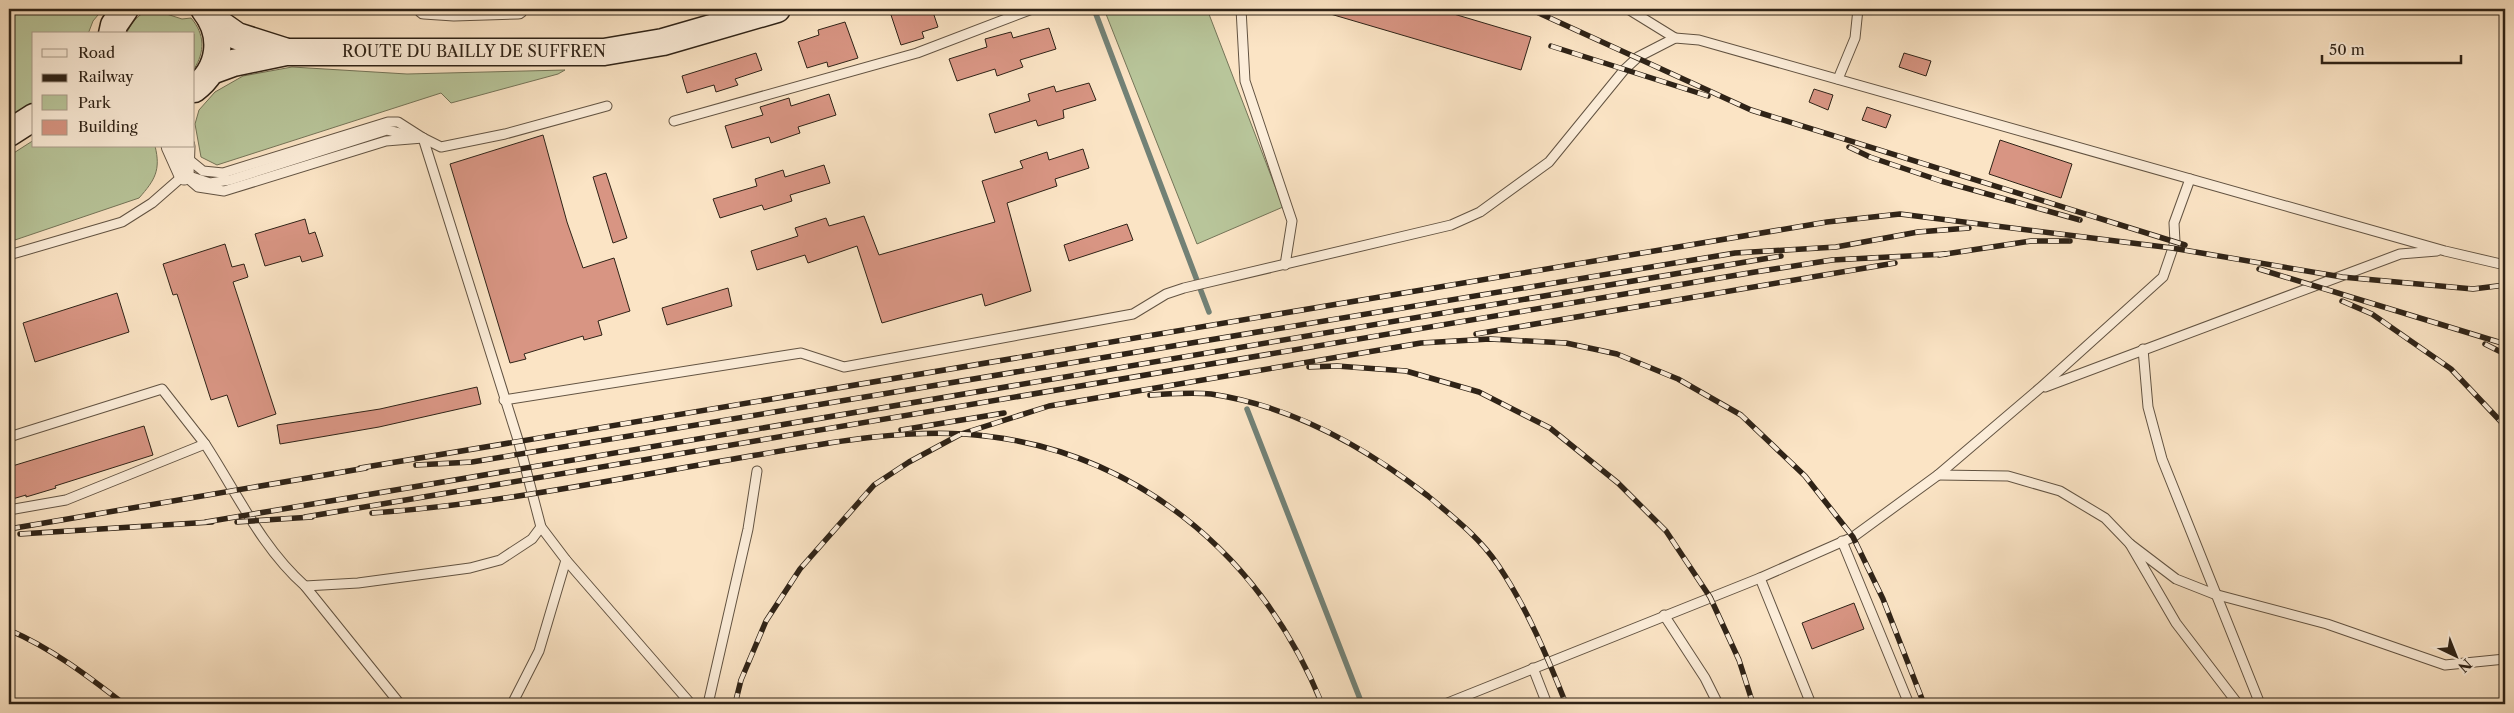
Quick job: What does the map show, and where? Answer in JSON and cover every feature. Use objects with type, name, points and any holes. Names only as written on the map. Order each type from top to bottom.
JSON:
[{"type":"main road","points":[[112,32],[114,25],[125,9]]},
{"type":"main road","name":"ROUTE DU BAILLY DE SUFFREN","points":[[202,80],[233,63],[286,52],[604,52],[663,42],[776,9]]},
{"type":"main road","points":[[202,80],[218,44],[216,30],[207,13]]},
{"type":"main road","name":"ROUTE DU BAILLY DE SUFFREN","points":[[207,13],[237,36],[286,52]]},
{"type":"main road","points":[[9,134],[32,118]]},
{"type":"street","points":[[424,9],[454,11],[518,9]]},
{"type":"street","points":[[180,149],[184,175]]},
{"type":"lane","points":[[674,121],[916,53],[1032,9]]},
{"type":"lane","points":[[1241,9],[1245,81],[1292,221],[1285,265]]},
{"type":"lane","points":[[1628,9],[1675,38],[1699,40],[2445,251],[2505,265]]},
{"type":"lane","points":[[1838,79],[1855,38],[1858,9]]},
{"type":"lane","points":[[504,400],[801,353],[844,367],[1133,314],[1166,294],[1184,288],[1451,225],[1480,212],[1549,162],[1624,70],[1638,57],[1675,38]]},
{"type":"lane","points":[[180,149],[193,164],[203,171],[223,173],[388,122],[398,122],[441,147],[505,134],[607,106]]},
{"type":"lane","points":[[9,254],[122,222],[152,203],[184,175],[198,187],[224,191],[386,141],[423,138]]},
{"type":"lane","points":[[423,138],[519,443],[542,527],[566,560],[691,704]]},
{"type":"lane","points":[[1445,704],[1760,578],[1853,537],[1938,475],[2040,388],[2163,277],[2175,242],[2174,223],[2190,179]]},
{"type":"lane","points":[[2040,388],[2400,254],[2445,251]]},
{"type":"lane","points":[[2143,349],[2148,408],[2162,459],[2214,594],[2260,704]]},
{"type":"lane","points":[[9,437],[162,389],[205,444],[271,552],[286,570],[305,586],[400,704]]},
{"type":"lane","points":[[9,510],[66,500],[205,444]]},
{"type":"lane","points":[[708,704],[748,529],[757,471]]},
{"type":"lane","points":[[1938,475],[2008,476],[2060,492],[2105,518],[2130,544],[2176,580],[2214,594],[2327,624],[2445,665],[2505,659]]},
{"type":"lane","points":[[305,586],[358,583],[470,568],[500,560],[532,539],[542,527]]},
{"type":"lane","points":[[1842,541],[1909,704]]},
{"type":"lane","points":[[2130,544],[2176,623],[2238,704]]},
{"type":"lane","points":[[512,704],[539,651],[566,560]]},
{"type":"lane","points":[[1760,578],[1811,704]]},
{"type":"lane","points":[[1664,615],[1705,678],[1718,704]]},
{"type":"lane","points":[[1533,668],[1547,704]]},
{"type":"green space","points":[[18,9],[103,9],[93,21],[89,32],[32,32],[32,106],[9,117],[9,26]]},
{"type":"green space","points":[[151,9],[182,19],[191,18],[199,30],[202,43],[202,50],[195,68],[195,32],[127,32],[142,13]]},
{"type":"green space","points":[[1104,9],[1207,9],[1283,207],[1197,244]]},
{"type":"green space","points":[[292,67],[407,74],[565,70],[558,74],[451,103],[441,93],[217,165],[201,157],[195,124],[199,110],[215,92],[243,76]]},
{"type":"green space","points":[[32,141],[32,148],[156,148],[157,168],[153,180],[139,198],[9,242],[9,156]]},
{"type":"building","points":[[889,9],[932,9],[938,27],[922,32],[924,38],[901,45]]},
{"type":"building","points":[[1328,9],[1437,9],[1531,37],[1521,70],[1327,13]]},
{"type":"building","points":[[845,22],[858,58],[828,67],[827,62],[807,68],[798,42],[819,35],[818,30]]},
{"type":"building","points":[[1049,28],[1056,49],[1020,60],[1023,67],[997,76],[995,69],[957,81],[949,59],[987,47],[985,39],[1011,32],[1013,38]]},
{"type":"building","points":[[756,53],[762,70],[735,79],[738,85],[716,92],[714,85],[687,93],[682,76]]},
{"type":"building","points":[[1904,53],[1931,61],[1926,76],[1899,67]]},
{"type":"building","points":[[1089,83],[1096,100],[1063,110],[1064,118],[1038,126],[1036,120],[995,133],[989,114],[1030,101],[1028,94],[1054,86],[1056,92]]},
{"type":"building","points":[[1814,89],[1833,95],[1828,110],[1809,102]]},
{"type":"building","points":[[829,94],[836,115],[798,127],[800,133],[771,143],[769,137],[732,148],[725,126],[763,115],[760,107],[789,98],[791,106]]},
{"type":"building","points":[[1867,107],[1891,115],[1886,128],[1862,120]]},
{"type":"building","points":[[543,135],[567,222],[583,268],[614,258],[630,311],[598,321],[602,335],[584,340],[583,336],[524,354],[526,359],[510,363],[450,164]]},
{"type":"building","points":[[2000,140],[2072,164],[2061,198],[1989,174]]},
{"type":"building","points":[[1083,149],[1089,168],[1055,179],[1057,186],[1007,203],[1031,291],[985,306],[982,294],[882,323],[857,246],[808,263],[805,255],[757,270],[751,251],[798,236],[795,228],[826,218],[829,226],[864,216],[879,255],[995,222],[982,181],[1023,168],[1020,161],[1047,152],[1049,160]]},
{"type":"building","points":[[824,165],[830,183],[790,195],[792,201],[764,210],[762,205],[720,218],[713,199],[757,186],[755,179],[783,170],[785,177]]},
{"type":"building","points":[[606,173],[627,238],[613,243],[593,177]]},
{"type":"building","points":[[305,219],[309,234],[315,232],[323,256],[302,262],[300,256],[265,266],[255,234]]},
{"type":"building","points":[[1127,224],[1133,240],[1069,261],[1064,245]]},
{"type":"building","points":[[225,244],[232,267],[244,264],[248,277],[233,282],[276,414],[238,427],[227,395],[211,400],[177,294],[173,295],[163,264]]},
{"type":"building","points":[[728,288],[732,306],[667,325],[662,308]]},
{"type":"building","points":[[117,293],[129,332],[35,362],[23,323]]},
{"type":"building","points":[[477,387],[481,404],[379,427],[280,444],[277,425],[380,409]]},
{"type":"building","points":[[144,426],[153,455],[55,486],[56,488],[9,500],[9,467]]},
{"type":"building","points":[[1854,603],[1864,629],[1812,649],[1802,623]]},
{"type":"waterway","points":[[1094,9],[1209,312]]},
{"type":"waterway","points":[[1247,409],[1362,704]]},
{"type":"railway","points":[[1530,9],[1751,110],[2185,245]]},
{"type":"railway","points":[[1551,46],[1708,96]]},
{"type":"railway","points":[[1849,147],[1870,157],[1941,181],[2080,220]]},
{"type":"railway","points":[[360,468],[1827,222],[1900,214],[2172,248],[2342,277],[2473,289],[2505,285]]},
{"type":"railway","points":[[416,465],[472,462],[1735,253],[1836,247],[1918,232],[1969,228]]},
{"type":"railway","points":[[1939,255],[2031,241],[2070,241]]},
{"type":"railway","points":[[305,517],[1755,272],[1832,260],[1946,254]]},
{"type":"railway","points":[[206,522],[1781,256]]},
{"type":"railway","points":[[1476,334],[1895,263]]},
{"type":"railway","points":[[2259,269],[2505,344]]},
{"type":"railway","points":[[2342,301],[2372,314],[2451,369],[2505,426]]},
{"type":"railway","points":[[735,704],[741,680],[766,621],[800,569],[874,485],[909,462],[961,434],[1049,406],[1421,343],[1490,339],[1566,343],[1617,354],[1678,379],[1741,415],[1805,476],[1853,537],[1883,599],[1924,704]]},
{"type":"railway","points":[[2485,344],[2505,354]]},
{"type":"railway","points":[[1309,367],[1337,366],[1406,371],[1479,392],[1550,428],[1618,483],[1666,531],[1710,597],[1739,660],[1753,704]]},
{"type":"railway","points":[[1150,395],[1211,394],[1270,408],[1298,418],[1353,445],[1404,478],[1465,528],[1491,555],[1527,615],[1544,650],[1566,704]]},
{"type":"railway","points":[[901,430],[1004,413]]},
{"type":"railway","points":[[372,513],[512,497],[799,448],[881,436],[936,433],[964,434],[1025,443],[1082,459],[1134,484],[1182,516],[1226,555],[1263,599],[1296,649],[1322,704]]},
{"type":"railway","points":[[9,529],[366,468]]},
{"type":"railway","points":[[237,522],[312,517]]},
{"type":"railway","points":[[20,534],[212,522]]},
{"type":"railway","points":[[9,630],[54,654],[124,704]]}]
